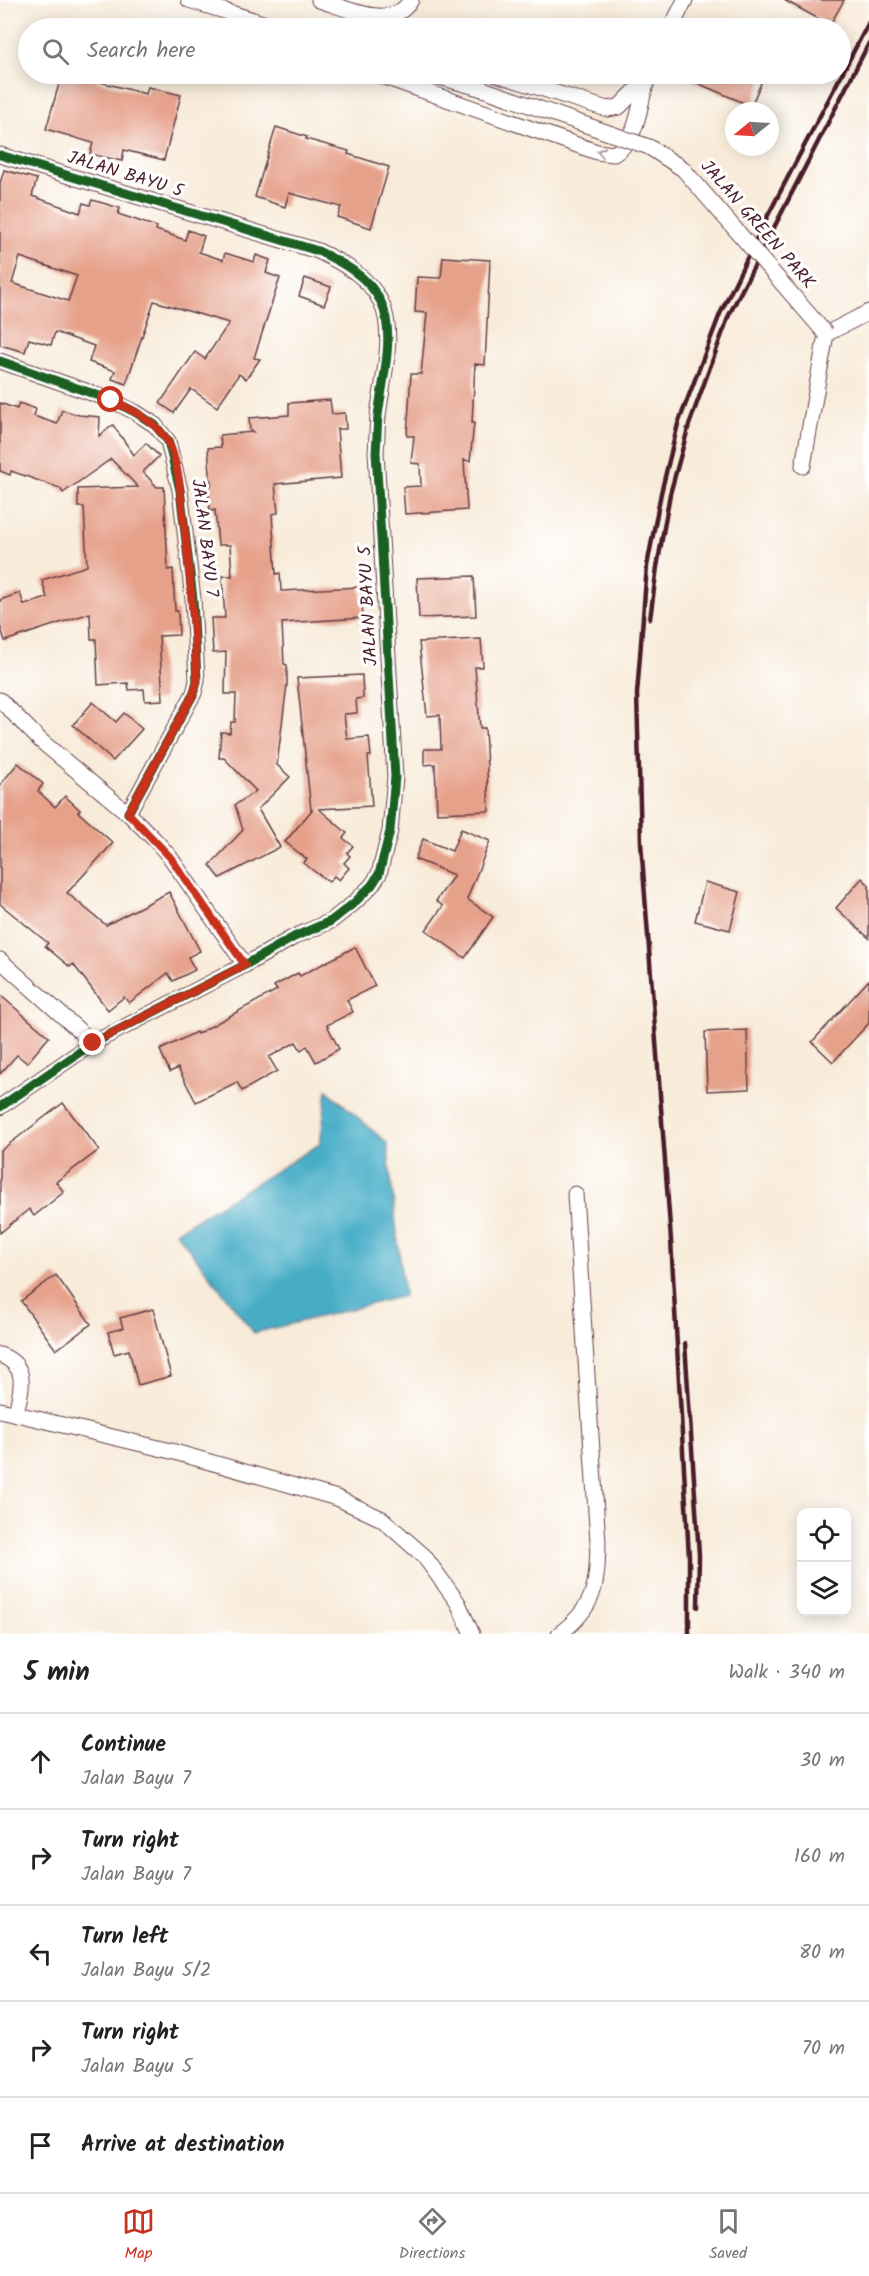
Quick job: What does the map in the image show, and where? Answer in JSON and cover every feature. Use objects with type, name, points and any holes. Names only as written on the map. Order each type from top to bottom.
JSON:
[{"type":"street","points":[[189,0],[247,18]]},
{"type":"street","points":[[319,0],[374,17],[392,16],[406,9],[411,0]]},
{"type":"street","points":[[677,18],[685,0]]},
{"type":"street","points":[[404,84],[597,152],[614,154],[626,147],[635,128],[647,84]]},
{"type":"street","name":"JALAN GREEN PARK","points":[[465,84],[649,147],[683,169],[826,334]]},
{"type":"street","points":[[528,84],[607,109],[619,106],[640,84]]},
{"type":"street","name":"JALAN BAYU 5","points":[[0,155],[318,251],[345,264],[358,274],[381,303],[387,331],[387,361],[378,418],[376,452],[395,777],[390,831],[380,874],[354,903],[331,921],[294,937],[245,965],[93,1043],[0,1107]]},
{"type":"street","points":[[803,466],[826,334],[869,312]]},
{"type":"street","name":"JALAN BAYU 7","points":[[0,361],[111,400],[135,412],[155,425],[168,441],[174,462],[180,490],[193,599],[197,681],[194,693],[128,813]]},
{"type":"street","points":[[0,700],[41,741],[128,813],[170,857],[245,965]]},
{"type":"street","points":[[0,960],[93,1043]]},
{"type":"street","points":[[559,1634],[571,1625],[589,1604],[597,1579],[597,1542],[575,1194]]},
{"type":"street","points":[[0,1355],[18,1368],[23,1380],[16,1413]]},
{"type":"street","points":[[0,1410],[171,1451],[337,1498],[382,1519],[424,1556],[458,1603],[472,1634]]},
{"type":"water","points":[[327,1090],[387,1143],[404,1296],[254,1333],[176,1232],[320,1144]]},
{"type":"building","points":[[784,0],[844,0],[834,18],[817,18]]},
{"type":"building","points":[[59,84],[108,84],[146,94],[148,87],[181,95],[164,160],[124,150],[122,161],[90,154],[93,143],[46,129]]},
{"type":"building","points":[[699,84],[761,84],[753,102],[742,102]]},
{"type":"building","points":[[276,127],[389,167],[371,228],[337,217],[341,207],[289,193],[285,207],[255,197]]},
{"type":"building","points":[[4,170],[37,179],[32,196],[80,213],[83,203],[90,205],[92,200],[120,208],[118,214],[157,227],[156,230],[185,240],[188,230],[204,236],[199,252],[223,260],[225,253],[254,262],[256,255],[270,260],[266,273],[280,278],[254,358],[260,359],[246,379],[239,374],[217,407],[191,389],[174,413],[160,403],[195,352],[205,359],[229,323],[154,301],[126,384],[112,379],[115,371],[89,362],[94,346],[55,332],[51,345],[29,339],[25,352],[0,345],[0,183]],"holes":[[[20,257],[77,276],[68,301],[12,283]]]},
{"type":"building","points":[[443,257],[490,260],[485,365],[475,364],[472,423],[474,423],[470,461],[464,460],[467,510],[405,514],[403,487],[421,486],[420,464],[411,463],[414,436],[407,436],[411,374],[421,374],[427,313],[415,312],[417,277],[441,278]]},
{"type":"building","points":[[305,278],[331,287],[324,305],[299,296]]},
{"type":"building","points":[[330,400],[332,414],[345,413],[346,429],[337,429],[341,478],[275,484],[278,513],[272,514],[276,574],[280,573],[281,591],[361,587],[363,618],[282,623],[287,684],[277,765],[290,777],[258,809],[280,847],[220,878],[210,865],[243,830],[235,805],[256,791],[224,758],[219,758],[221,732],[230,733],[231,722],[235,722],[236,694],[225,694],[226,652],[213,653],[211,618],[225,618],[222,576],[232,576],[230,545],[218,545],[215,510],[210,511],[208,448],[221,447],[220,435],[253,432],[250,430],[249,418],[289,415],[289,403]]},
{"type":"building","points":[[0,403],[17,409],[19,403],[36,409],[34,416],[57,424],[62,410],[79,415],[100,417],[99,436],[113,425],[134,455],[146,443],[159,456],[143,472],[157,487],[164,487],[168,570],[173,569],[175,611],[178,611],[179,635],[159,636],[163,700],[145,701],[144,689],[129,690],[128,683],[98,685],[96,639],[91,639],[90,613],[5,641],[0,626],[0,600],[20,593],[24,605],[47,598],[42,580],[87,566],[84,507],[78,507],[78,489],[138,487],[111,459],[63,493],[60,488],[11,471],[10,475],[0,471]]},
{"type":"building","points":[[474,576],[476,616],[419,618],[417,578]]},
{"type":"building","points":[[481,639],[483,667],[475,667],[480,728],[485,728],[489,811],[437,813],[435,764],[424,765],[424,749],[441,749],[440,715],[427,716],[419,642]]},
{"type":"building","points":[[362,675],[363,698],[356,699],[357,713],[344,714],[347,739],[369,737],[371,756],[368,756],[372,806],[319,809],[347,833],[343,838],[353,846],[347,853],[350,856],[344,863],[349,868],[339,880],[334,876],[329,882],[303,863],[307,859],[285,842],[312,810],[297,678]]},
{"type":"building","points":[[93,702],[116,722],[124,713],[142,729],[113,761],[73,725]]},
{"type":"building","points":[[18,763],[43,784],[38,791],[55,807],[65,796],[80,810],[78,812],[113,843],[67,893],[106,925],[169,892],[200,951],[188,957],[195,970],[173,981],[168,973],[129,1003],[124,997],[108,1010],[73,964],[70,967],[45,946],[48,943],[0,904],[0,785]]},
{"type":"building","points":[[461,829],[490,841],[467,899],[493,917],[465,958],[426,930],[443,906],[436,901],[454,875],[415,859],[423,839],[452,851]]},
{"type":"building","points":[[862,878],[869,885],[869,938],[836,908]]},
{"type":"building","points":[[705,882],[740,892],[730,930],[695,921]]},
{"type":"building","points":[[355,947],[375,986],[347,1000],[353,1012],[327,1025],[339,1049],[316,1062],[307,1046],[301,1050],[296,1042],[269,1057],[277,1071],[242,1091],[237,1082],[196,1102],[178,1068],[170,1072],[160,1050],[196,1032],[197,1034],[277,990],[274,986],[298,973],[300,976]]},
{"type":"building","points":[[869,980],[869,1023],[833,1062],[812,1042]]},
{"type":"building","points":[[0,995],[49,1037],[27,1063],[17,1055],[0,1074]]},
{"type":"building","points":[[747,1030],[749,1089],[707,1091],[705,1032]]},
{"type":"building","points":[[63,1103],[99,1150],[56,1182],[64,1192],[34,1216],[29,1209],[0,1233],[0,1151]]},
{"type":"building","points":[[56,1275],[91,1324],[56,1350],[21,1301]]},
{"type":"building","points":[[153,1309],[171,1376],[138,1385],[129,1350],[114,1354],[108,1332],[123,1328],[120,1318]]},
{"type":"railway","points":[[851,56],[869,22]]},
{"type":"railway","points":[[851,78],[869,43]]},
{"type":"railway","points":[[689,1634],[689,1557],[671,1240],[641,843],[637,694],[647,566],[661,493],[678,424],[720,314],[765,221],[837,84]]},
{"type":"railway","points":[[650,619],[670,494],[689,425],[729,315],[848,84]]},
{"type":"railway","points":[[685,1343],[699,1555],[698,1607]]},
{"type":"cycle path","points":[[0,155],[318,251],[354,271],[376,293],[385,315],[388,343],[378,416],[376,452],[395,777],[390,831],[379,874],[372,885],[354,903],[331,921],[294,937],[245,965],[93,1043],[0,1107]]},
{"type":"cycle path","points":[[0,361],[111,400],[155,425],[168,441],[180,490],[193,599],[197,681],[194,693],[128,813]]},
{"type":"route","points":[[93,1043],[245,965],[170,857],[128,813],[194,693],[197,681],[193,599],[180,490],[168,441],[155,425],[111,400]]}]
